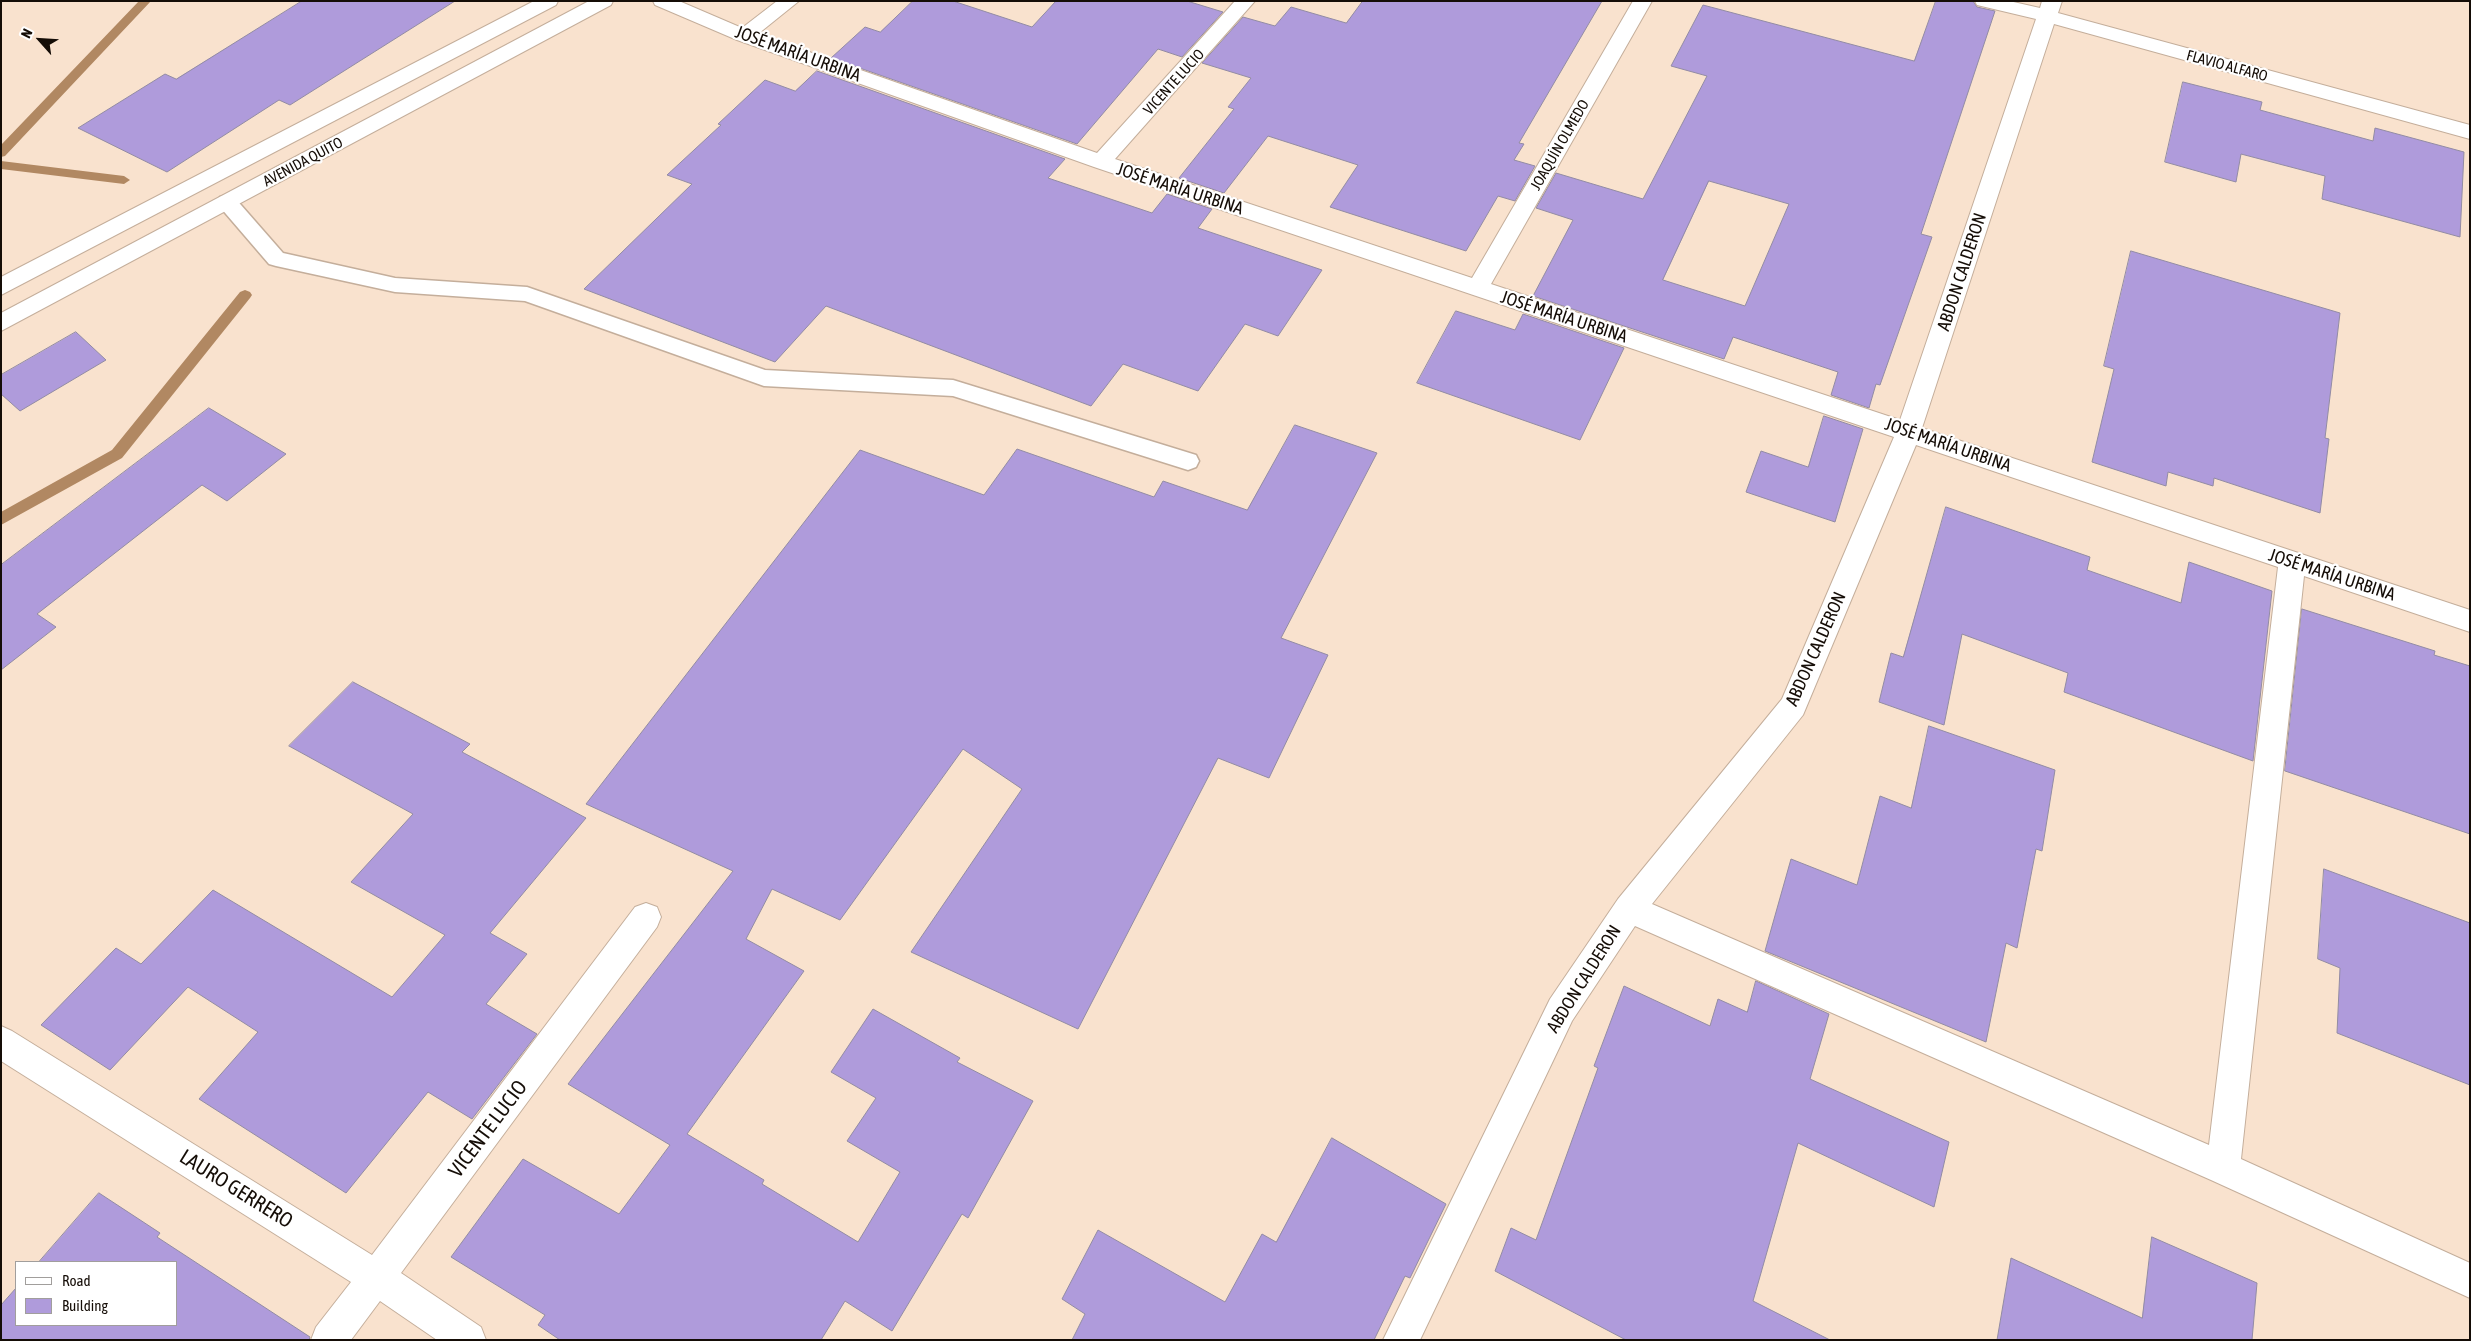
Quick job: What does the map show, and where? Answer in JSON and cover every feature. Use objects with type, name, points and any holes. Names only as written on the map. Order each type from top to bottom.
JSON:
[{"type":"main road","name":"AVENIDA QUITO","points":[[1,287],[549,1]]},
{"type":"main road","name":"AVENIDA QUITO","points":[[1,323],[604,1]]},
{"type":"main road","name":"JOSÉ MARÍA URBINA","points":[[662,1],[744,36],[1101,162],[1909,432],[2292,563],[2470,621]]},
{"type":"main road","points":[[744,36],[790,1]]},
{"type":"main road","name":"VICENTE LUCIO","points":[[1101,162],[1246,1]]},
{"type":"main road","name":"JOAQUÍN OLMEDO","points":[[1477,288],[1643,1]]},
{"type":"main road","name":"FLAVIO ALFARO","points":[[1984,1],[2050,9],[2470,132]]},
{"type":"main road","name":"ABDON CALDERON","points":[[1401,1340],[1561,1010],[1628,908],[1794,706],[1909,432],[2050,9]]},
{"type":"main road","points":[[2223,1168],[2292,563]]},
{"type":"main road","points":[[1628,908],[2223,1168],[2470,1281]]},
{"type":"main road","name":"VICENTE LUCIO","points":[[329,1340],[646,917]]},
{"type":"main road","name":"LAURO GERRERO","points":[[1,1042],[377,1278],[468,1340]]},
{"type":"lane","points":[[227,202],[276,259],[396,285],[527,294],[764,378],[953,388],[1188,462]]},
{"type":"building","points":[[302,1],[455,1],[290,105],[279,100],[167,172],[78,128],[165,74],[176,79]]},
{"type":"building","points":[[913,1],[953,1],[1032,27],[1056,1],[1187,1],[1223,12],[1182,57],[1158,49],[1077,144],[831,58],[865,27],[880,32]]},
{"type":"building","points":[[1363,1],[1602,1],[1519,143],[1524,144],[1514,160],[1535,166],[1515,201],[1498,196],[1466,251],[1330,207],[1358,165],[1268,136],[1224,193],[1179,178],[1234,109],[1228,107],[1251,78],[1202,63],[1243,17],[1275,26],[1291,7],[1346,23]]},
{"type":"building","points":[[1936,1],[1973,1],[1977,7],[1995,11],[1921,234],[1932,237],[1880,385],[1876,384],[1869,408],[1831,395],[1838,372],[1733,337],[1724,359],[1533,296],[1573,220],[1536,208],[1556,173],[1643,199],[1707,76],[1671,66],[1703,5],[1914,61]],"holes":[[[1709,181],[1789,204],[1745,306],[1663,280]]]},
{"type":"building","points":[[817,71],[1065,159],[1048,178],[1152,213],[1167,194],[1212,209],[1198,228],[1322,270],[1278,336],[1245,324],[1198,391],[1123,364],[1091,406],[826,306],[775,362],[584,289],[692,184],[667,175],[721,125],[718,124],[765,80],[795,91]]},
{"type":"building","points":[[2183,82],[2262,102],[2260,110],[2373,141],[2375,128],[2464,152],[2460,237],[2322,199],[2325,176],[2241,154],[2236,182],[2165,162]]},
{"type":"building","points":[[2131,251],[2340,313],[2325,438],[2329,439],[2320,513],[2214,478],[2213,486],[2168,472],[2166,486],[2092,462],[2114,369],[2104,366]]},
{"type":"building","points":[[1456,311],[1515,330],[1523,314],[1624,348],[1580,440],[1417,383]]},
{"type":"building","points":[[76,332],[106,360],[20,411],[1,394],[1,375]]},
{"type":"building","points":[[209,408],[286,454],[227,501],[202,485],[37,614],[56,627],[1,670],[1,565]]},
{"type":"building","points":[[1824,416],[1863,429],[1835,522],[1746,492],[1761,451],[1808,467]]},
{"type":"building","points":[[1295,425],[1377,453],[1281,638],[1328,655],[1269,778],[1218,758],[1078,1029],[911,952],[1022,789],[963,749],[840,920],[772,889],[746,939],[804,971],[687,1134],[764,1180],[762,1184],[858,1242],[900,1172],[847,1141],[876,1098],[831,1072],[873,1009],[960,1058],[957,1062],[1033,1101],[968,1218],[962,1214],[892,1331],[845,1301],[821,1340],[560,1340],[538,1325],[545,1315],[451,1257],[523,1159],[619,1214],[670,1145],[568,1084],[733,871],[586,804],[860,450],[984,495],[1017,449],[1154,497],[1163,481],[1247,510]]},
{"type":"building","points":[[1946,507],[2090,557],[2087,570],[2181,603],[2189,562],[2272,591],[2253,761],[2064,692],[2068,673],[1962,634],[1944,725],[1879,702],[1891,653],[1903,657]]},
{"type":"building","points":[[2302,609],[2435,651],[2434,655],[2470,666],[2470,834],[2285,771]]},
{"type":"building","points":[[353,682],[470,744],[462,752],[586,818],[490,933],[527,954],[486,1004],[537,1034],[472,1119],[428,1092],[346,1193],[199,1099],[258,1032],[188,987],[110,1070],[41,1025],[116,948],[141,964],[213,890],[392,997],[445,935],[351,882],[413,814],[289,746]]},
{"type":"building","points":[[1929,726],[2055,770],[2042,851],[2036,849],[2017,948],[2006,943],[1986,1042],[1765,951],[1791,859],[1857,885],[1880,796],[1911,808]]},
{"type":"building","points":[[2324,869],[2470,923],[2470,1085],[2337,1033],[2340,968],[2318,959]]},
{"type":"building","points":[[1756,981],[1829,1014],[1810,1079],[1949,1142],[1934,1207],[1798,1143],[1753,1301],[1830,1340],[1626,1340],[1495,1271],[1511,1228],[1536,1240],[1598,1068],[1594,1066],[1624,986],[1710,1026],[1718,999],[1747,1012]]},
{"type":"building","points":[[1332,1138],[1446,1204],[1410,1278],[1405,1276],[1374,1340],[1072,1340],[1085,1314],[1062,1299],[1098,1230],[1225,1302],[1262,1234],[1276,1242]]},
{"type":"building","points":[[99,1193],[160,1233],[157,1237],[310,1337],[309,1340],[1,1340],[1,1305],[15,1289],[15,1326],[178,1326],[178,1261],[40,1261]]},
{"type":"building","points":[[2152,1237],[2257,1283],[2252,1340],[1997,1340],[2011,1258],[2142,1318]]},
{"type":"waterway","points":[[1,153],[146,1]]},
{"type":"waterway","points":[[1,165],[124,180]]},
{"type":"waterway","points":[[1,519],[117,454],[245,295]]}]
